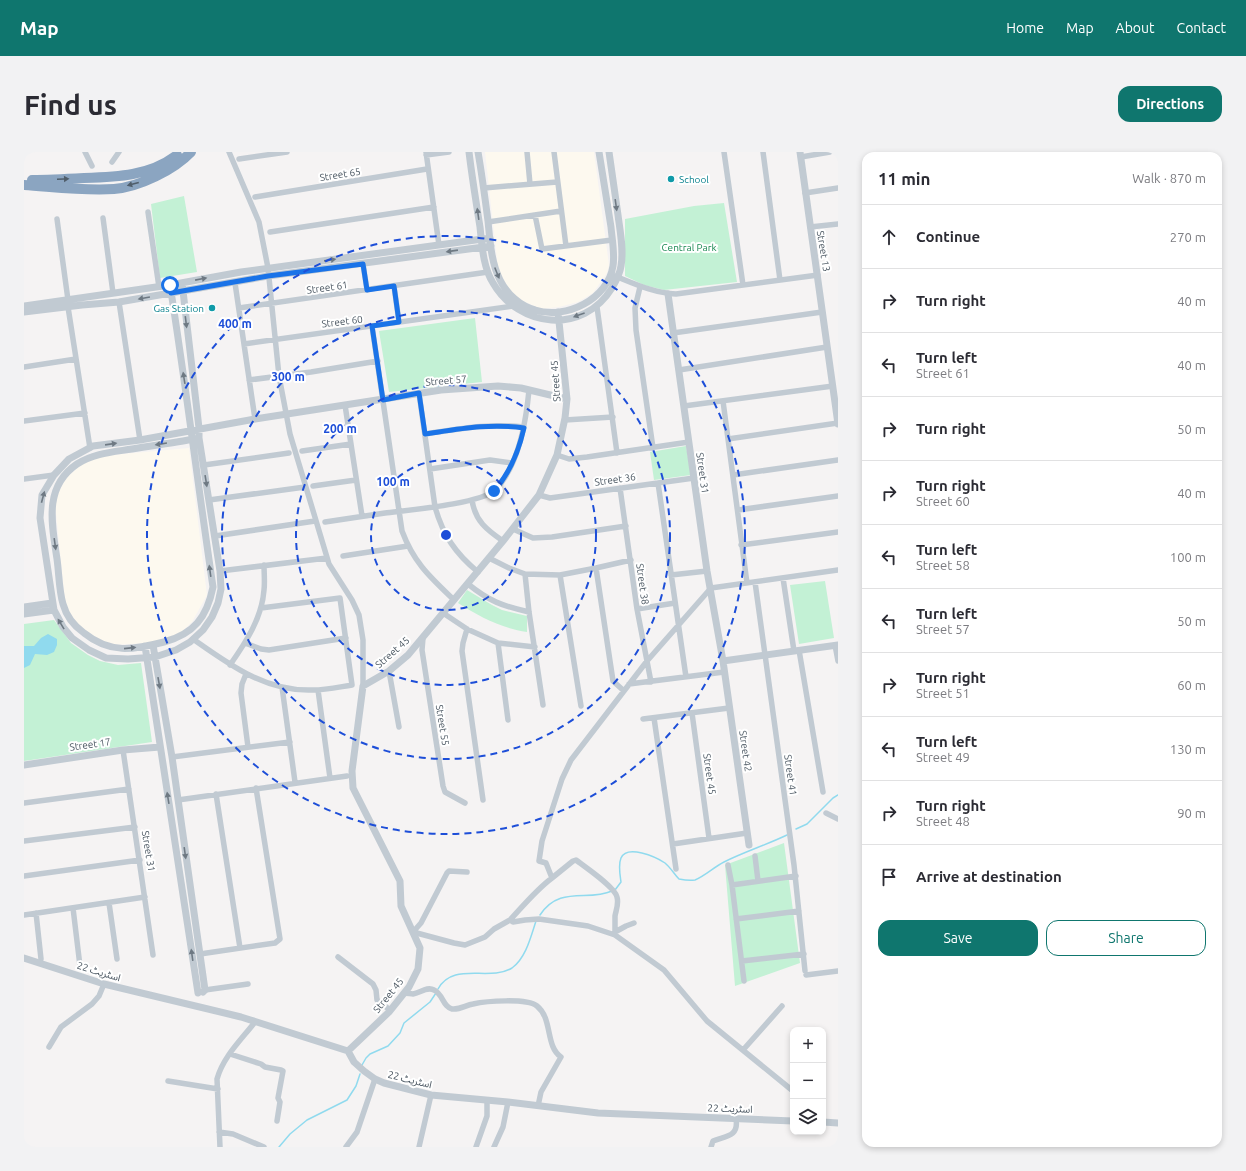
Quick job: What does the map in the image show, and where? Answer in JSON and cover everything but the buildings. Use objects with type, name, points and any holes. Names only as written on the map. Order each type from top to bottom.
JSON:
[{"type":"highway","points":[[24,180],[121,177],[149,171],[170,161],[182,152]]},
{"type":"highway","points":[[24,185],[73,189],[115,189],[139,183],[160,174],[174,166],[191,152]]},
{"type":"street","points":[[84,152],[92,166]]},
{"type":"street","points":[[112,162],[119,152]]},
{"type":"street","points":[[229,152],[259,222],[268,268],[279,376],[290,434],[327,558],[339,582],[352,600],[359,615],[363,640],[363,686]]},
{"type":"street","points":[[239,159],[287,152]]},
{"type":"street","points":[[439,245],[426,154],[449,152]]},
{"type":"street","points":[[469,152],[482,247],[492,282],[500,294],[513,306],[529,316],[544,320],[560,320],[580,316],[597,307],[618,278],[622,266],[621,240],[609,152]]},
{"type":"street","points":[[478,152],[490,242],[495,269],[500,281],[508,293],[516,301],[536,311],[558,312],[573,309],[591,300],[604,287],[611,275],[614,265],[606,192],[599,152]]},
{"type":"street","points":[[526,152],[530,184]]},
{"type":"street","points":[[554,152],[566,246]]},
{"type":"street","points":[[724,152],[743,285]]},
{"type":"street","points":[[763,152],[780,280]]},
{"type":"street","points":[[800,154],[830,152]]},
{"type":"street","name":"Street 13","points":[[800,154],[818,274],[827,347],[835,372],[833,386],[838,424]]},
{"type":"street","name":"Street 65","points":[[255,197],[427,169]]},
{"type":"street","points":[[484,188],[557,182]]},
{"type":"street","points":[[806,193],[838,188]]},
{"type":"street","points":[[606,192],[614,191]]},
{"type":"street","points":[[270,232],[434,207]]},
{"type":"street","points":[[488,222],[561,211]]},
{"type":"street","points":[[148,212],[159,287]]},
{"type":"street","points":[[535,215],[542,250],[612,240]]},
{"type":"street","points":[[103,218],[114,294]]},
{"type":"street","points":[[57,219],[90,448]]},
{"type":"street","points":[[810,227],[838,224]]},
{"type":"street","points":[[82,301],[119,302],[171,289],[182,283],[268,268],[481,239],[490,242]]},
{"type":"street","points":[[24,312],[114,294],[159,287],[182,291],[268,276],[482,247],[490,242]]},
{"type":"street","points":[[363,264],[367,290]]},
{"type":"street","name":"Street 61","points":[[239,308],[488,272]]},
{"type":"street","points":[[611,275],[662,294],[676,294],[818,274]]},
{"type":"street","points":[[235,282],[255,419]]},
{"type":"street","points":[[53,606],[63,627],[72,638],[80,644],[106,658],[128,659],[147,658],[176,650],[190,642],[203,630],[215,610],[221,589],[220,571],[200,438],[182,283]]},
{"type":"street","points":[[394,286],[399,322]]},
{"type":"street","points":[[640,287],[635,308],[636,330],[653,448]]},
{"type":"street","points":[[171,289],[187,392],[192,439],[213,587],[207,607],[200,619],[190,630],[176,638],[153,645],[125,648],[108,647],[92,640],[79,630],[69,618],[63,603],[51,516],[53,497],[62,479],[75,465],[95,455],[192,439],[200,438]]},
{"type":"street","name":"Street 31","points":[[668,294],[707,571],[722,658]]},
{"type":"street","points":[[119,302],[140,440]]},
{"type":"street","points":[[24,306],[68,303]]},
{"type":"street","name":"Street 60","points":[[244,344],[513,306]]},
{"type":"street","points":[[597,307],[618,453]]},
{"type":"street","name":"Street 45","points":[[348,1051],[390,1010],[409,987],[418,969],[420,958],[420,948],[401,906],[400,881],[353,788],[352,771],[363,686],[389,671],[408,655],[478,572],[539,495],[557,455],[565,420],[567,399],[558,312]]},
{"type":"street","points":[[674,333],[822,312]]},
{"type":"street","points":[[372,326],[402,531],[408,546],[428,575],[454,600]]},
{"type":"street","points":[[679,370],[827,347]]},
{"type":"street","points":[[24,367],[76,359]]},
{"type":"street","points":[[249,380],[378,361]]},
{"type":"street","name":"Street 57","points":[[53,606],[40,518],[42,495],[54,475],[69,459],[90,448],[199,428],[383,400],[419,393],[498,386],[529,390],[567,399]]},
{"type":"street","points":[[684,406],[833,386]]},
{"type":"street","points":[[325,522],[435,507],[472,500],[483,497],[494,491],[501,483],[512,463],[521,440],[529,390]]},
{"type":"street","points":[[187,392],[194,391]]},
{"type":"street","points":[[419,393],[435,507],[444,533],[458,554],[478,572]]},
{"type":"street","points":[[723,401],[747,583]]},
{"type":"street","points":[[344,405],[362,516]]},
{"type":"street","points":[[24,421],[85,413]]},
{"type":"street","points":[[565,420],[613,417]]},
{"type":"street","points":[[728,439],[838,424]]},
{"type":"street","points":[[425,434],[482,426],[504,425],[524,428]]},
{"type":"street","points":[[125,442],[126,450]]},
{"type":"street","points":[[557,455],[570,459],[689,442]]},
{"type":"street","points":[[302,451],[350,444]]},
{"type":"street","points":[[204,465],[289,453]]},
{"type":"street","points":[[430,469],[490,460],[512,463]]},
{"type":"street","points":[[733,475],[838,460]]},
{"type":"street","points":[[24,479],[54,475]]},
{"type":"street","name":"Street 36","points":[[539,495],[550,498],[694,478]]},
{"type":"street","points":[[313,486],[356,480]]},
{"type":"street","points":[[658,483],[686,677]]},
{"type":"street","points":[[209,500],[305,487]]},
{"type":"street","name":"Street 38","points":[[620,488],[637,609],[651,682]]},
{"type":"street","points":[[738,510],[838,496]]},
{"type":"street","points":[[472,500],[476,516],[489,532],[503,541]]},
{"type":"street","points":[[204,522],[212,520]]},
{"type":"street","points":[[215,536],[316,521]]},
{"type":"street","points":[[513,529],[533,538],[552,537],[626,526]]},
{"type":"street","points":[[741,545],[838,532]]},
{"type":"street","points":[[344,556],[408,546]]},
{"type":"street","points":[[220,571],[327,558]]},
{"type":"street","points":[[489,558],[525,574],[560,575],[631,560]]},
{"type":"street","points":[[47,564],[57,562]]},
{"type":"street","points":[[230,665],[245,643],[261,608],[264,590],[264,565]]},
{"type":"street","points":[[596,568],[613,681],[624,691]]},
{"type":"street","points":[[552,878],[546,864],[539,861],[539,858],[542,841],[562,779],[571,760],[647,661],[711,588],[838,570]]},
{"type":"street","points":[[671,575],[707,571]]},
{"type":"street","points":[[525,574],[529,612],[544,705]]},
{"type":"street","points":[[560,575],[581,706]]},
{"type":"street","points":[[783,578],[823,792]]},
{"type":"street","name":"Street 41","points":[[755,582],[796,876],[806,973],[838,971]]},
{"type":"street","points":[[468,584],[492,601],[507,607],[529,612]]},
{"type":"street","points":[[194,639],[230,665],[246,674],[258,680],[282,687],[318,690],[352,685],[340,598],[338,597],[261,608]]},
{"type":"street","points":[[637,609],[675,603]]},
{"type":"street","points":[[24,607],[53,606]]},
{"type":"street","points":[[24,614],[53,606]]},
{"type":"street","points":[[207,607],[215,610]]},
{"type":"street","points":[[442,614],[467,630],[498,642],[535,648]]},
{"type":"street","points":[[467,630],[462,651],[483,800]]},
{"type":"street","points":[[80,644],[86,635]]},
{"type":"street","points":[[245,643],[269,650],[346,638]]},
{"type":"street","name":"Street 55","points":[[423,638],[422,650],[443,786],[445,792],[465,803]]},
{"type":"street","points":[[498,642],[508,720]]},
{"type":"street","points":[[153,645],[172,757],[181,829],[200,954],[202,992]]},
{"type":"street","points":[[722,658],[837,645],[838,661]]},
{"type":"street","points":[[144,646],[202,992]]},
{"type":"street","name":"Street 42","points":[[722,658],[749,845]]},
{"type":"street","points":[[389,671],[399,727]]},
{"type":"street","points":[[629,684],[724,672]]},
{"type":"street","points":[[246,674],[242,684],[241,693],[248,747]]},
{"type":"street","points":[[282,687],[295,782]]},
{"type":"street","points":[[318,690],[330,778]]},
{"type":"street","points":[[643,719],[729,708]]},
{"type":"street","name":"Street 45","points":[[692,713],[710,838]]},
{"type":"street","points":[[654,718],[676,869]]},
{"type":"street","points":[[172,757],[290,742]]},
{"type":"street","name":"Street 17","points":[[24,765],[123,750],[160,747]]},
{"type":"street","name":"Street 31","points":[[123,750],[153,955]]},
{"type":"street","points":[[178,800],[295,782],[347,776]]},
{"type":"street","points":[[200,954],[275,943],[280,939],[256,788]]},
{"type":"street","points":[[24,803],[129,789]]},
{"type":"street","points":[[216,794],[240,948]]},
{"type":"street","points":[[826,813],[838,819]]},
{"type":"street","points":[[24,841],[135,827]]},
{"type":"street","points":[[174,831],[181,829]]},
{"type":"street","points":[[673,844],[748,833]]},
{"type":"street","points":[[755,856],[758,882]]},
{"type":"street","points":[[24,876],[140,860]]},
{"type":"street","points":[[468,872],[449,871],[447,873],[421,923],[413,932],[465,945],[486,937],[494,929],[510,920],[532,895],[576,860],[590,870],[617,896],[618,904],[615,917],[615,933]]},
{"type":"street","points":[[728,865],[732,885],[744,981]]},
{"type":"street","points":[[732,885],[796,876]]},
{"type":"street","points":[[24,915],[145,897]]},
{"type":"street","points":[[109,903],[117,959]]},
{"type":"street","points":[[73,908],[80,966]]},
{"type":"street","points":[[736,919],[799,911]]},
{"type":"street","points":[[36,913],[41,959]]},
{"type":"street","points":[[510,920],[513,922],[539,919],[588,926],[615,933],[664,970],[707,1021],[790,1089]]},
{"type":"street","points":[[615,933],[634,923]]},
{"type":"street","points":[[742,961],[804,954]]},
{"type":"street","points":[[338,957],[373,984],[376,990],[377,1000],[390,1010]]},
{"type":"street","name":"اسٹریٹ 22","points":[[24,958],[104,984],[241,1017],[348,1051],[354,1062],[375,1079],[384,1083],[431,1095],[508,1102],[598,1113],[790,1121]]},
{"type":"street","points":[[49,1047],[61,1026],[92,1004],[99,996],[104,984]]},
{"type":"street","points":[[202,992],[248,984]]},
{"type":"street","points":[[404,993],[413,994],[424,990],[433,989],[439,992],[445,1005],[453,1009],[478,1003],[508,1002],[532,1003],[538,1007],[546,1018],[555,1052],[561,1057],[542,1092],[538,1106]]},
{"type":"street","points":[[743,1050],[782,1006]]},
{"type":"street","points":[[220,1147],[217,1079],[230,1054],[255,1022]]},
{"type":"street","points":[[230,1054],[283,1071],[278,1098],[280,1102],[277,1121]]},
{"type":"street","points":[[346,1147],[357,1132],[375,1079]]},
{"type":"street","points":[[168,1081],[218,1089]]},
{"type":"street","points":[[419,1147],[431,1095]]},
{"type":"street","points":[[476,1147],[488,1116],[487,1100]]},
{"type":"street","points":[[494,1147],[503,1127],[508,1102]]},
{"type":"street","points":[[711,1147],[713,1142],[729,1137],[732,1134],[737,1125],[736,1119]]},
{"type":"street","points":[[826,1122],[838,1123]]},
{"type":"street","points":[[219,1132],[233,1134],[264,1147]]},
{"type":"shaded area","points":[[485,152],[594,152],[609,265],[607,273],[593,293],[578,302],[559,307],[541,309],[517,298],[508,287],[498,269]]},
{"type":"shaded area","points":[[189,448],[207,595],[192,622],[176,637],[152,643],[108,645],[79,626],[68,610],[65,601],[55,504],[59,491],[67,477],[85,462],[100,456]]},
{"type":"green space","points":[[184,196],[197,272],[160,278],[151,204]]},
{"type":"green space","name":"Central Park","points":[[724,203],[737,282],[664,290],[644,285],[625,276],[625,219],[694,206]]},
{"type":"green space","points":[[475,318],[482,382],[389,392],[379,331]]},
{"type":"green space","points":[[686,446],[691,475],[654,480],[650,452]]},
{"type":"green space","points":[[825,581],[834,638],[799,644],[790,585]]},
{"type":"green space","points":[[467,590],[502,610],[527,616],[527,632],[508,628],[491,621],[458,603]]},
{"type":"green space","points":[[54,620],[71,643],[88,655],[100,661],[118,665],[141,663],[152,742],[24,761],[24,624]]},
{"type":"green space","points":[[784,843],[800,963],[735,986],[725,865]]},
{"type":"water","points":[[48,634],[57,639],[57,645],[54,652],[47,655],[35,654],[30,665],[24,668],[24,646],[34,646],[41,638]]},
{"type":"waterway","points":[[796,829],[807,824],[833,798],[838,795]]},
{"type":"waterway","points":[[615,890],[621,882],[619,867],[621,858],[624,854],[629,852],[649,855],[665,863],[679,879],[695,880],[724,862],[787,835]]},
{"type":"waterway","points":[[540,915],[556,900],[565,897],[603,894],[612,891]]},
{"type":"waterway","points":[[438,989],[445,981],[453,976],[472,973],[503,972],[512,968],[521,959],[530,940],[536,921]]},
{"type":"waterway","points":[[362,1065],[370,1054],[388,1046],[400,1033],[404,1023],[430,1002],[436,993]]},
{"type":"waterway","points":[[279,1147],[290,1134],[307,1120],[347,1100],[356,1086],[360,1074]]},
{"type":"place","name":"School","points":[[671,179]]},
{"type":"place","name":"Gas Station","points":[[212,308]]},
{"type":"route","points":[[170,285],[171,293],[268,276],[363,264],[367,290],[394,286],[399,322],[372,326],[383,400],[419,393],[425,434],[482,426],[504,425],[524,428],[512,463],[501,483],[494,491]]}]
